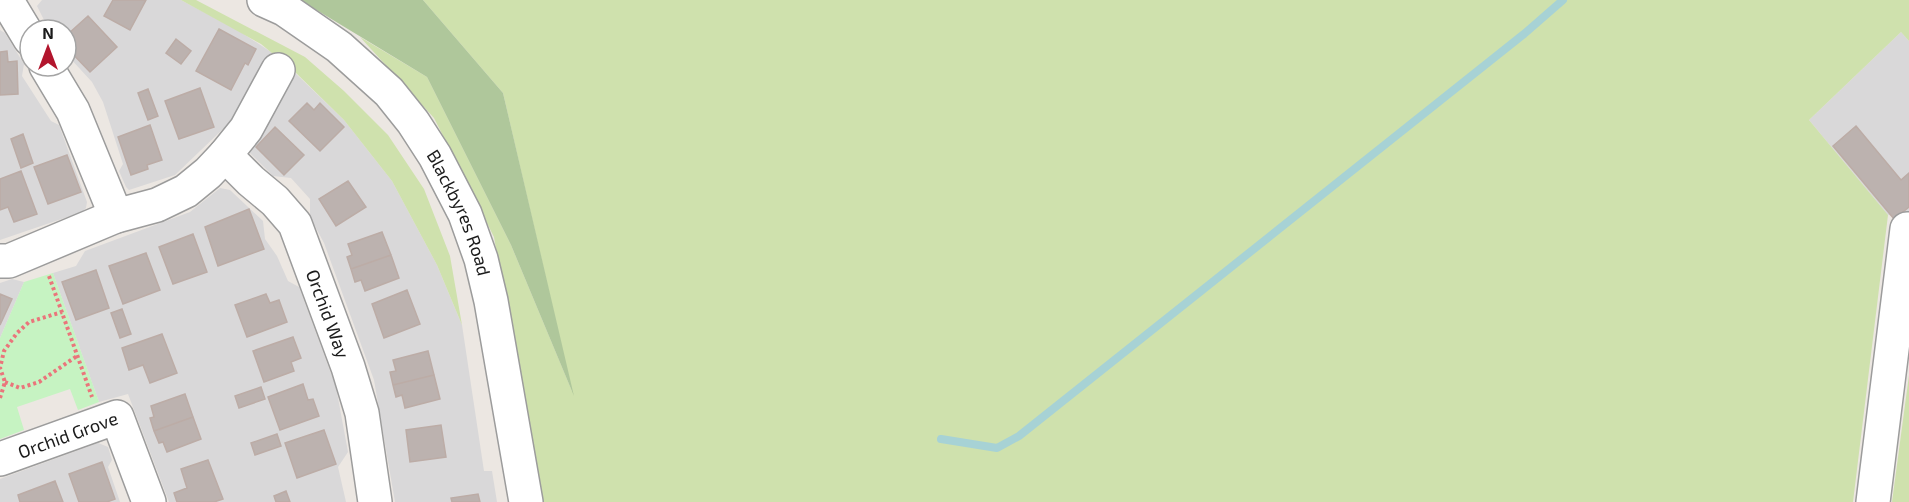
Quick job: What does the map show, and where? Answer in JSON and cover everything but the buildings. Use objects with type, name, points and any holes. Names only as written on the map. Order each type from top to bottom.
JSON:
[{"type":"street","name":"Blackbyres Road","points":[[264,0],[284,9],[339,46],[389,92],[413,122],[440,165],[465,214],[481,259],[491,301],[526,502]]},
{"type":"street","points":[[9,4],[18,19]]},
{"type":"street","points":[[0,261],[9,261],[116,216],[157,205],[186,191],[208,173],[246,129],[278,70]]},
{"type":"street","points":[[53,78],[73,111],[116,216]]},
{"type":"street","name":"Orchid Way","points":[[225,155],[275,201],[295,224],[348,367],[362,413],[375,502]]},
{"type":"street","points":[[1873,502],[1907,229]]},
{"type":"street","name":"Orchid Grove","points":[[0,459],[117,417],[149,502]]},
{"type":"path","points":[[39,249],[101,423]]},
{"type":"path","points":[[0,398],[5,382],[0,368],[4,351],[17,333],[29,322],[62,312]]},
{"type":"path","points":[[5,382],[20,388],[39,382],[77,356]]},
{"type":"shaded area","points":[[42,0],[181,0],[239,31],[277,56],[229,132],[224,128],[175,175],[129,190],[119,171],[123,164],[103,102],[92,82],[78,67],[78,18],[43,18],[37,6]]},
{"type":"shaded area","points":[[0,30],[5,33],[18,54],[18,78],[23,78],[51,121],[59,125],[87,202],[82,212],[0,240]]},
{"type":"shaded area","points":[[1901,32],[1909,41],[1909,218],[1888,215],[1809,120]]},
{"type":"shaded area","points":[[292,70],[344,120],[392,181],[437,265],[462,325],[484,471],[492,471],[497,502],[395,502],[374,380],[324,243],[310,217],[310,199],[291,178],[273,176],[246,149]]},
{"type":"shaded area","points":[[220,188],[230,190],[263,221],[265,239],[277,256],[288,281],[299,287],[336,387],[348,452],[338,467],[346,502],[169,502],[128,394],[99,402],[53,273],[76,266],[85,251],[190,212]]},
{"type":"shaded area","points":[[12,279],[24,282],[0,338],[0,283]]},
{"type":"shaded area","points":[[98,443],[108,447],[112,460],[108,467],[120,502],[0,502],[0,479]]},
{"type":"green space","points":[[181,0],[196,0],[305,57],[344,91],[388,135],[424,189],[450,256],[462,325],[437,265],[392,181],[344,120],[295,72],[261,44]]},
{"type":"green space","points":[[300,0],[423,0],[503,93],[574,396],[511,245],[427,77]]},
{"type":"green space","points":[[423,0],[1909,0],[1909,41],[1901,32],[1809,120],[1888,215],[1853,502],[539,502],[494,237],[434,118],[360,37],[427,77],[511,245],[572,391],[503,93]]},
{"type":"green space","points":[[53,273],[99,402],[78,410],[70,389],[17,407],[24,430],[0,439],[0,338],[24,282]]},
{"type":"green space","points":[[1909,375],[1909,502],[1892,502]]},
{"type":"waterway","points":[[941,439],[997,448],[1019,436],[1524,34],[1563,0]]}]
